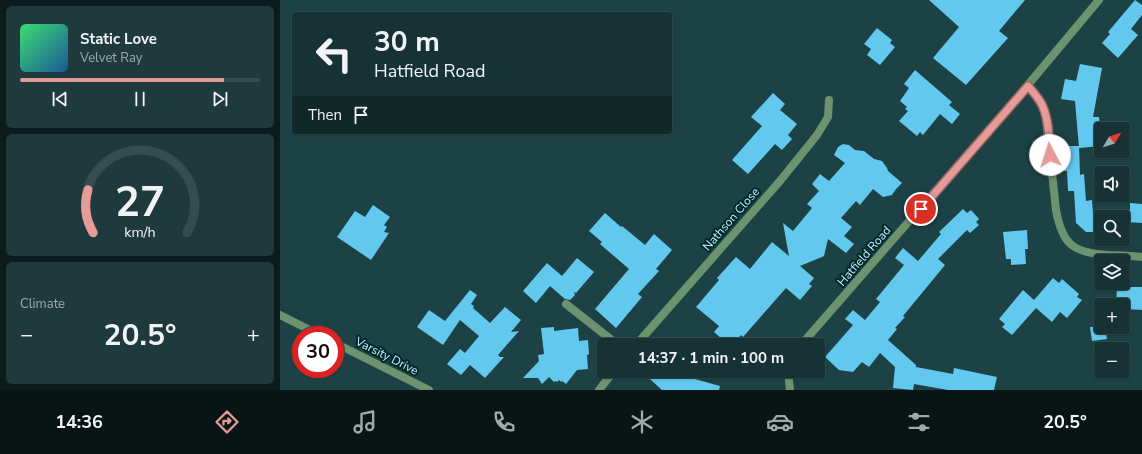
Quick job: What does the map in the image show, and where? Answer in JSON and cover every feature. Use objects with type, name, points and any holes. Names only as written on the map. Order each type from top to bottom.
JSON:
[{"type":"street","name":"Hatfield Road","points":[[807,338],[1028,86],[1099,0]]},
{"type":"street","points":[[1028,86],[1043,106],[1046,117],[1056,210],[1058,222],[1065,238],[1083,252],[1092,254],[1142,257]]},
{"type":"street","name":"Nathson Close","points":[[642,338],[780,181],[817,135],[828,117],[829,100]]},
{"type":"street","points":[[566,304],[609,338]]},
{"type":"street","points":[[280,315],[302,326]]},
{"type":"street","name":"Varsity Drive","points":[[344,347],[429,390]]},
{"type":"street","points":[[598,390],[608,378]]},
{"type":"street","points":[[789,378],[790,390]]},
{"type":"building","points":[[929,0],[1025,0],[999,31],[1008,38],[966,85],[933,58],[959,27]]},
{"type":"building","points":[[1135,0],[1142,5],[1142,15],[1131,29],[1138,35],[1118,58],[1102,43],[1110,34],[1108,32]]},
{"type":"building","points":[[877,28],[892,40],[890,43],[895,47],[880,65],[867,55],[871,49],[864,44]]},
{"type":"building","points":[[1080,64],[1102,68],[1093,117],[1099,117],[1099,122],[1094,122],[1094,147],[1079,148],[1075,101],[1061,99],[1065,79],[1076,81]]},
{"type":"building","points":[[915,70],[952,102],[949,105],[960,114],[952,124],[940,114],[923,135],[920,132],[917,136],[899,121],[908,111],[905,109],[907,107],[900,101],[909,88],[904,84]]},
{"type":"building","points":[[773,93],[785,104],[780,110],[797,124],[788,135],[792,139],[782,150],[775,144],[748,174],[732,160],[762,126],[751,117]]},
{"type":"building","points":[[843,144],[849,145],[855,150],[864,151],[874,159],[882,161],[888,171],[902,183],[892,195],[883,197],[873,189],[860,205],[856,201],[841,218],[852,227],[844,236],[854,244],[846,253],[828,239],[824,256],[800,266],[814,278],[809,284],[812,286],[800,300],[786,288],[743,337],[741,335],[738,338],[721,338],[714,332],[719,326],[696,307],[719,280],[717,278],[736,257],[750,269],[772,242],[789,256],[783,223],[793,231],[812,208],[807,204],[819,191],[812,184],[820,174],[829,181],[845,163],[834,155],[838,147]]},
{"type":"building","points":[[1063,146],[1079,146],[1080,175],[1084,174],[1086,201],[1092,200],[1094,232],[1086,232],[1076,223],[1074,191],[1068,191],[1067,171],[1064,171]]},
{"type":"building","points":[[1130,203],[1142,204],[1142,223],[1130,222]]},
{"type":"building","points":[[373,205],[390,217],[384,225],[387,227],[384,232],[389,233],[371,260],[337,237],[355,211],[365,217]]},
{"type":"building","points":[[963,209],[967,213],[971,210],[979,219],[976,222],[979,225],[970,233],[967,230],[938,259],[945,265],[903,316],[905,317],[895,328],[897,329],[888,340],[916,365],[916,367],[953,374],[954,368],[997,377],[994,390],[948,390],[914,384],[913,390],[893,388],[895,367],[880,353],[869,367],[862,362],[853,372],[839,370],[825,357],[853,325],[845,319],[853,310],[865,320],[880,302],[876,299],[904,265],[895,258],[903,248],[918,261],[941,234],[939,232]]},
{"type":"building","points":[[605,213],[645,245],[654,234],[672,250],[656,269],[659,271],[638,294],[642,297],[616,328],[595,309],[629,269],[600,244],[602,242],[589,231]]},
{"type":"building","points":[[1027,230],[1028,249],[1025,249],[1026,264],[1011,265],[1011,259],[1006,259],[1003,232]]},
{"type":"building","points":[[577,258],[594,272],[576,293],[574,292],[575,295],[570,300],[565,299],[550,286],[536,303],[523,291],[547,263],[562,276]]},
{"type":"building","points":[[1053,278],[1059,283],[1062,279],[1079,294],[1077,297],[1082,300],[1067,318],[1060,312],[1052,322],[1036,308],[1012,335],[1002,327],[1005,324],[999,319],[1023,290],[1034,300]]},
{"type":"building","points":[[1130,287],[1142,287],[1142,310],[1130,309],[1130,298],[1116,298],[1117,290],[1130,290]]},
{"type":"building","points":[[470,290],[477,295],[471,304],[474,306],[473,308],[490,323],[505,307],[521,320],[511,332],[519,331],[498,355],[500,357],[504,357],[485,378],[470,365],[461,375],[447,364],[460,349],[465,353],[479,336],[460,320],[443,345],[417,327],[429,310],[445,321]]},
{"type":"building","points":[[554,327],[554,331],[578,328],[579,341],[588,340],[588,369],[577,370],[566,384],[559,380],[554,382],[549,377],[542,384],[538,378],[523,378],[539,361],[538,355],[544,354],[541,328]]},
{"type":"building","points":[[1090,327],[1094,327],[1094,334],[1106,334],[1107,339],[1092,341]]},
{"type":"building","points":[[649,378],[691,378],[720,386],[719,390],[662,390]]},
{"type":"route","points":[[921,209],[1028,86],[1038,97],[1043,106],[1048,128],[1050,155]]}]
